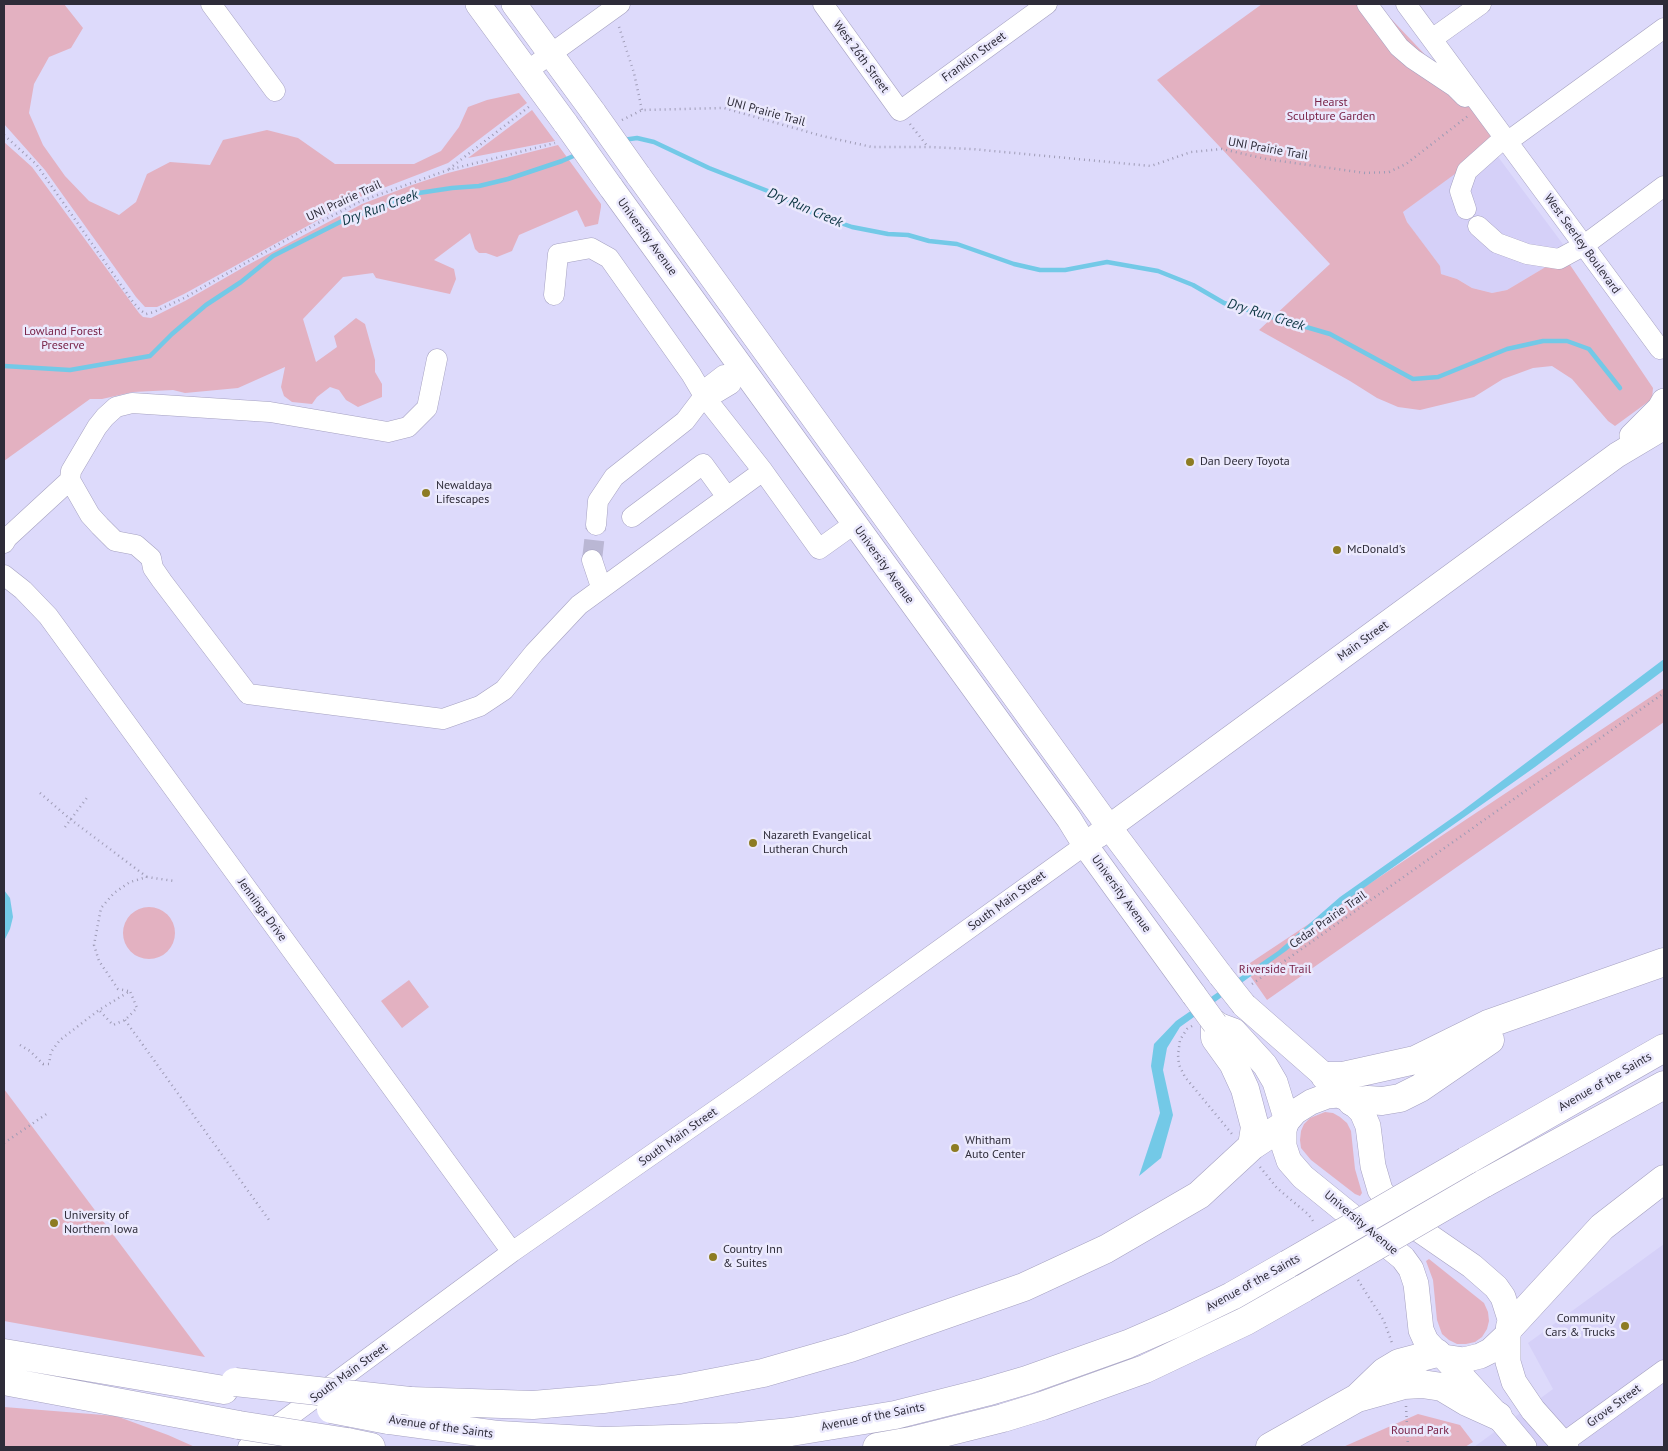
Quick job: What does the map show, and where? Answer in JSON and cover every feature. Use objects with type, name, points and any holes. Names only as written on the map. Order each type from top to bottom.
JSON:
[{"type":"highway","points":[[1325,1076],[1343,1076],[1415,1060],[1488,1024],[1664,962]]},
{"type":"highway","points":[[1350,1101],[1382,1101],[1400,1098],[1420,1088],[1474,1050],[1548,1003]]},
{"type":"highway","points":[[1205,1024],[1233,1063],[1245,1089],[1255,1127],[1249,1149]]},
{"type":"highway","name":"Avenue of the Saints","points":[[230,1386],[388,1420],[499,1435],[603,1441],[739,1437],[791,1432],[895,1415],[1027,1380],[1128,1344],[1174,1324],[1232,1296],[1664,1048]]},
{"type":"highway","points":[[878,1447],[1003,1418],[1042,1406],[1127,1376],[1188,1349],[1238,1325],[1483,1184],[1664,1085]]},
{"type":"highway","points":[[4,1353],[115,1371],[230,1386],[410,1401],[533,1405],[603,1399],[680,1389],[763,1373],[850,1348],[1024,1287],[1106,1249],[1199,1195],[1249,1149],[1285,1123]]},
{"type":"highway","points":[[1509,1331],[1602,1227],[1664,1179]]},
{"type":"highway","points":[[1270,1447],[1401,1374],[1441,1355]]},
{"type":"highway","points":[[1401,1374],[1422,1384],[1442,1387],[1467,1402],[1498,1416]]},
{"type":"highway","points":[[4,1382],[359,1445]]},
{"type":"highway","points":[[218,1421],[268,1446],[275,1447]]},
{"type":"main road","name":"University Avenue","points":[[478,4],[527,70],[564,132],[610,186],[737,372],[854,524],[1069,819],[1085,845],[1194,995],[1205,1024],[1234,1030],[1265,1065],[1275,1082],[1285,1123],[1284,1146],[1290,1161],[1303,1177],[1402,1258],[1410,1269],[1416,1284],[1421,1330],[1426,1341],[1498,1416],[1524,1447]]},
{"type":"main road","points":[[514,4],[1109,827],[1221,976],[1362,1112],[1368,1126],[1373,1166],[1380,1190],[1398,1215],[1472,1266],[1496,1287],[1508,1307],[1508,1362],[1514,1382],[1534,1410],[1565,1445]]},
{"type":"main road","name":"Main Street","points":[[1617,456],[1631,437],[1660,408],[1664,401]]},
{"type":"main road","name":"Main Street","points":[[1109,827],[1617,456],[1664,428]]},
{"type":"main road","name":"South Main Street","points":[[1085,845],[1109,827]]},
{"type":"main road","points":[[1285,1123],[1295,1112],[1311,1102],[1327,1096],[1338,1095],[1350,1101]]},
{"type":"main road","points":[[1441,1355],[1464,1360],[1480,1356],[1490,1351],[1509,1331]]},
{"type":"street","points":[[211,4],[275,91]]},
{"type":"street","name":"West 26th Street","points":[[825,4],[900,111]]},
{"type":"street","name":"Franklin Street","points":[[900,111],[1047,4]]},
{"type":"street","name":"West Seerley Boulevard","points":[[1367,4],[1399,47],[1413,59],[1455,87],[1506,140]]},
{"type":"street","name":"West Seerley Boulevard","points":[[1406,4],[1663,356]]},
{"type":"street","points":[[1432,39],[1481,4]]},
{"type":"street","points":[[527,70],[617,6]]},
{"type":"street","points":[[1466,209],[1460,191],[1467,172],[1506,140],[1664,28]]},
{"type":"street","points":[[1478,226],[1497,243],[1527,254],[1559,259],[1582,246],[1664,186]]},
{"type":"street","points":[[554,295],[558,254],[591,248],[609,258],[819,549],[854,524]]},
{"type":"street","points":[[437,359],[427,408],[408,428],[388,432],[270,412],[132,403],[116,407],[105,416],[71,471],[70,480],[90,515],[100,526],[115,540],[136,545],[151,558],[153,568],[162,582],[248,694],[443,719],[480,706],[504,690],[534,653],[579,605],[601,587],[763,471]]},
{"type":"street","points":[[596,526],[598,501],[614,477],[685,421],[707,394],[711,384],[724,375],[737,372]]},
{"type":"street","points":[[632,517],[703,464],[727,497]]},
{"type":"street","points":[[4,543],[7,538],[70,480]]},
{"type":"street","points":[[592,560],[601,587]]},
{"type":"street","name":"Jennings Drive","points":[[4,575],[23,590],[48,616],[512,1252]]},
{"type":"street","name":"South Main Street","points":[[248,1447],[512,1252],[757,1081],[1085,845]]},
{"type":"street","name":"Grove Street","points":[[1565,1445],[1664,1370]]},
{"type":"path","points":[[617,6],[642,110]]},
{"type":"path","points":[[448,170],[535,102]]},
{"type":"path","name":"UNI Prairie Trail","points":[[619,122],[642,110],[724,108],[822,136],[872,147],[928,147],[1021,153],[1076,160],[1152,166],[1191,152],[1222,149],[1266,158],[1366,173],[1389,172],[1406,164],[1477,109]]},
{"type":"path","points":[[900,111],[928,147]]},
{"type":"path","name":"UNI Prairie Trail","points":[[4,136],[36,164],[133,302],[146,314],[184,298],[293,236],[361,201],[448,170],[530,150],[564,132]]},
{"type":"path","name":"Cedar Prairie Trail","points":[[1244,997],[1664,693]]},
{"type":"path","points":[[40,793],[147,877]]},
{"type":"path","points":[[65,827],[89,795]]},
{"type":"path","points":[[130,991],[118,989],[99,961],[94,945],[101,908],[114,893],[130,882],[147,877],[174,881]]},
{"type":"path","points":[[20,1045],[30,1051],[43,1064],[49,1064],[51,1052],[60,1040],[99,1010],[130,991]]},
{"type":"path","points":[[99,1010],[113,1025],[125,1020],[137,1008],[130,991]]},
{"type":"path","points":[[125,1020],[269,1220]]},
{"type":"path","points":[[1205,1024],[1187,1029],[1180,1040],[1178,1066],[1185,1077],[1249,1149],[1277,1188],[1309,1215],[1321,1231]]},
{"type":"path","points":[[4,1143],[48,1112]]},
{"type":"path","points":[[1356,1277],[1384,1320],[1401,1374],[1406,1406],[1408,1447]]},
{"type":"shaded area","points":[[1490,146],[1568,251],[1559,259],[1507,290],[1492,293],[1472,288],[1457,279],[1441,274],[1407,222],[1403,212]]},
{"type":"shaded area","points":[[1664,1244],[1664,1447],[1474,1447],[1553,1389],[1528,1343]]},
{"type":"green space","points":[[4,4],[64,4],[83,28],[71,48],[49,57],[34,84],[29,113],[43,145],[65,176],[89,201],[119,215],[136,202],[147,174],[170,162],[210,165],[223,140],[267,130],[298,138],[335,164],[414,164],[441,151],[459,127],[468,107],[487,100],[519,93],[527,103],[448,163],[360,197],[184,294],[157,307],[145,307],[45,170],[4,124]]},
{"type":"green space","name":"Hearst Sculpture Garden","points":[[1262,4],[1377,4],[1504,138],[1403,212],[1407,222],[1440,266],[1441,274],[1457,279],[1472,288],[1492,293],[1507,290],[1564,256],[1653,388],[1652,399],[1615,426],[1608,421],[1572,379],[1552,366],[1533,368],[1503,379],[1474,397],[1420,410],[1398,407],[1377,398],[1259,330],[1330,264],[1157,80]]},
{"type":"green space","points":[[532,110],[555,141],[468,158]]},
{"type":"green space","name":"Lowland Forest Preserve","points":[[4,142],[32,167],[139,313],[143,317],[151,318],[362,204],[448,173],[558,145],[601,204],[601,207],[598,224],[585,227],[577,210],[519,235],[512,251],[497,257],[486,253],[479,253],[475,249],[470,233],[434,260],[454,269],[456,279],[450,294],[376,278],[373,273],[343,277],[303,319],[316,362],[337,347],[334,336],[356,318],[365,324],[375,360],[375,372],[382,384],[382,397],[358,407],[346,400],[339,390],[330,387],[317,397],[312,404],[292,402],[284,396],[281,387],[285,367],[238,388],[185,393],[173,390],[133,392],[102,399],[90,399],[4,461]]},
{"type":"green space","name":"Riverside Trail","points":[[1664,688],[1664,722],[1267,1000],[1244,967]]},
{"type":"green space","points":[[144,907],[154,907],[168,914],[175,928],[175,938],[168,952],[154,959],[144,959],[134,955],[127,948],[123,938],[123,928],[127,918],[134,911]]},
{"type":"green space","points":[[409,980],[429,1007],[402,1028],[381,1001]]},
{"type":"green space","points":[[4,1089],[205,1357],[4,1321]]},
{"type":"green space","points":[[1325,1112],[1333,1113],[1340,1117],[1347,1123],[1351,1131],[1355,1169],[1362,1193],[1360,1196],[1311,1160],[1301,1148],[1301,1131],[1304,1124],[1310,1118]]},
{"type":"green space","points":[[1429,1259],[1484,1303],[1489,1321],[1482,1337],[1475,1342],[1457,1344],[1442,1334],[1437,1320],[1433,1280],[1426,1261]]},
{"type":"green space","points":[[4,1407],[116,1416],[195,1447],[4,1447]]},
{"type":"green space","name":"Round Park","points":[[1418,1414],[1460,1425],[1473,1442],[1465,1447],[1343,1447]]},
{"type":"water","points":[[1664,659],[1664,670],[1535,767],[1344,902],[1286,951],[1180,1027],[1167,1048],[1163,1070],[1173,1115],[1161,1158],[1139,1176],[1160,1113],[1151,1066],[1154,1044],[1176,1021],[1278,951],[1340,897],[1462,811]]},
{"type":"water","points":[[4,890],[10,898],[13,917],[4,941]]},
{"type":"waterway","name":"Dry Run Creek","points":[[623,140],[637,138],[654,142],[709,168],[778,195],[815,214],[852,227],[888,234],[908,235],[929,241],[957,244],[1014,264],[1040,270],[1065,270],[1107,262],[1158,271],[1193,285],[1224,303],[1330,334],[1413,379],[1438,377],[1507,349],[1543,341],[1567,341],[1589,349],[1620,388]]},
{"type":"waterway","name":"Dry Run Creek","points":[[4,366],[70,370],[150,356],[206,305],[241,282],[273,256],[350,217],[383,207],[412,194],[479,186],[508,179],[578,154]]},
{"type":"tunnel","points":[[592,560],[596,525]]},
{"type":"place","name":"Dan Deery Toyota","points":[[1190,462]]},
{"type":"place","name":"Newaldaya Lifescapes","points":[[426,493]]},
{"type":"place","name":"McDonald's","points":[[1337,550]]},
{"type":"place","name":"Nazareth Evangelical Lutheran Church","points":[[753,843]]},
{"type":"place","name":"Whitham Auto Center","points":[[955,1148]]},
{"type":"place","name":"University of Northern Iowa","points":[[54,1223]]},
{"type":"place","name":"Country Inn & Suites","points":[[713,1257]]},
{"type":"place","name":"Community Cars & Trucks","points":[[1625,1326]]}]
